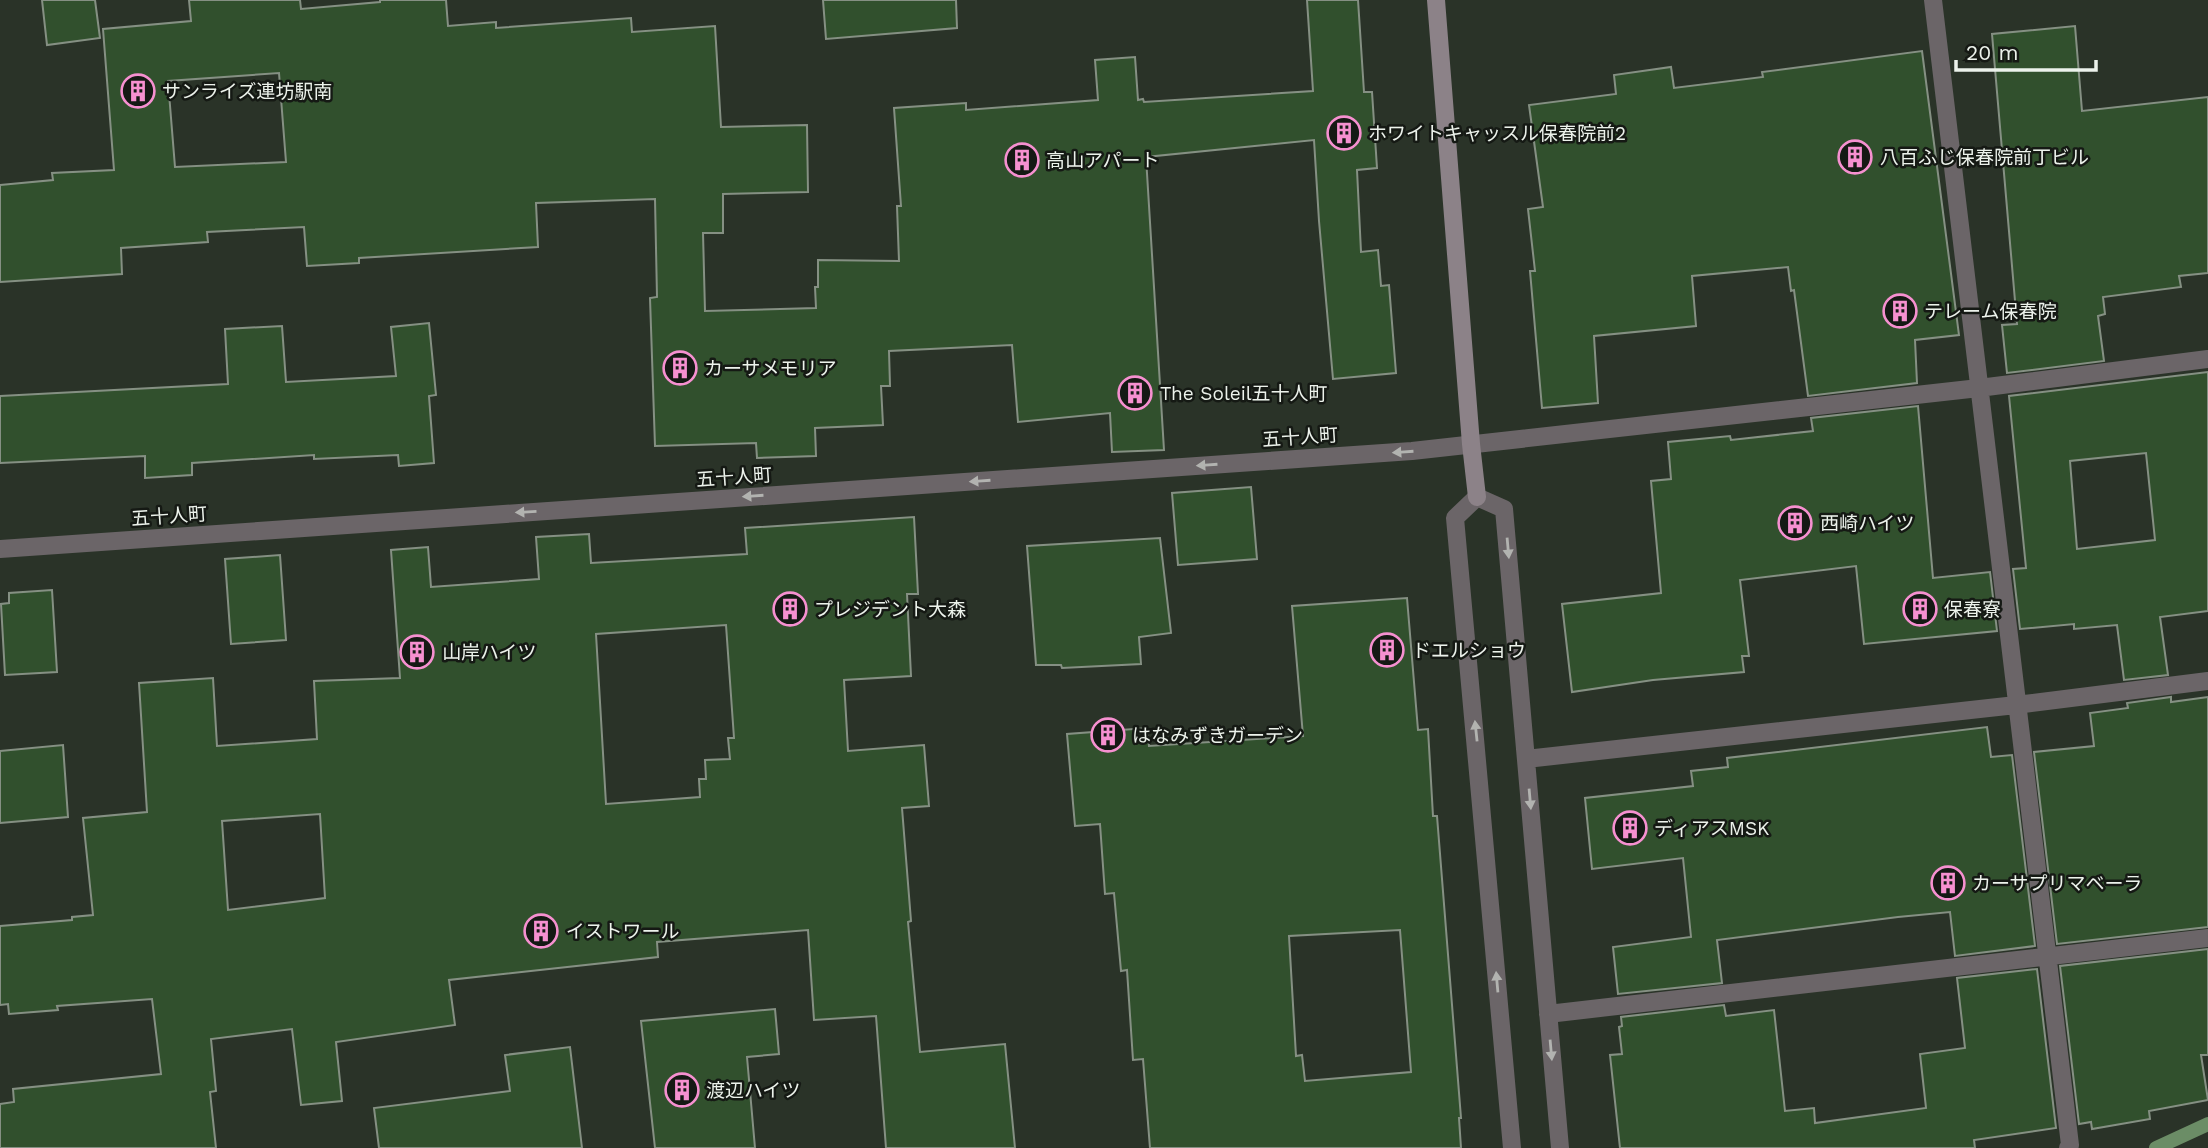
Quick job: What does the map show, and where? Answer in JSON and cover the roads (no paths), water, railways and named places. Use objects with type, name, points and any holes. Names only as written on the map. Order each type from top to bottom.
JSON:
[{"type":"street","points":[[1436,0],[1471,444],[1478,497]]},
{"type":"street","points":[[1933,0],[2070,1145],[2068,1148]]},
{"type":"street","name":"五十人町","points":[[0,549],[1399,452],[1979,388],[2208,359]]},
{"type":"street","points":[[1478,497],[1504,509],[1560,1148]]},
{"type":"street","points":[[1478,497],[1455,518],[1512,1148]]},
{"type":"street","points":[[1527,759],[2208,681]]},
{"type":"street","points":[[1548,1014],[2208,938]]},
{"type":"waterway","points":[[2156,1148],[2208,1124]]},
{"type":"place","name":"サンライズ連坊駅南","points":[[138,91]]},
{"type":"place","name":"ホワイトキャッスル保春院前2","points":[[1344,133]]},
{"type":"place","name":"八百ふじ保春院前丁ビル","points":[[1855,157]]},
{"type":"place","name":"高山アパート","points":[[1022,160]]},
{"type":"place","name":"テレーム保春院","points":[[1900,311]]},
{"type":"place","name":"カーサメモリア","points":[[680,368]]},
{"type":"place","name":"The Soleil五十人町","points":[[1135,393]]},
{"type":"place","name":"西崎ハイツ","points":[[1795,523]]},
{"type":"place","name":"プレジデント大森","points":[[790,609]]},
{"type":"place","name":"保春寮","points":[[1920,609]]},
{"type":"place","name":"ドエルショウ","points":[[1387,650]]},
{"type":"place","name":"山岸ハイツ","points":[[417,652]]},
{"type":"place","name":"はなみずきガーデン","points":[[1108,735]]},
{"type":"place","name":"ディアスMSK","points":[[1630,828]]},
{"type":"place","name":"カーサプリマベーラ","points":[[1948,883]]},
{"type":"place","name":"イストワール","points":[[541,931]]},
{"type":"place","name":"渡辺ハイツ","points":[[682,1090]]}]
